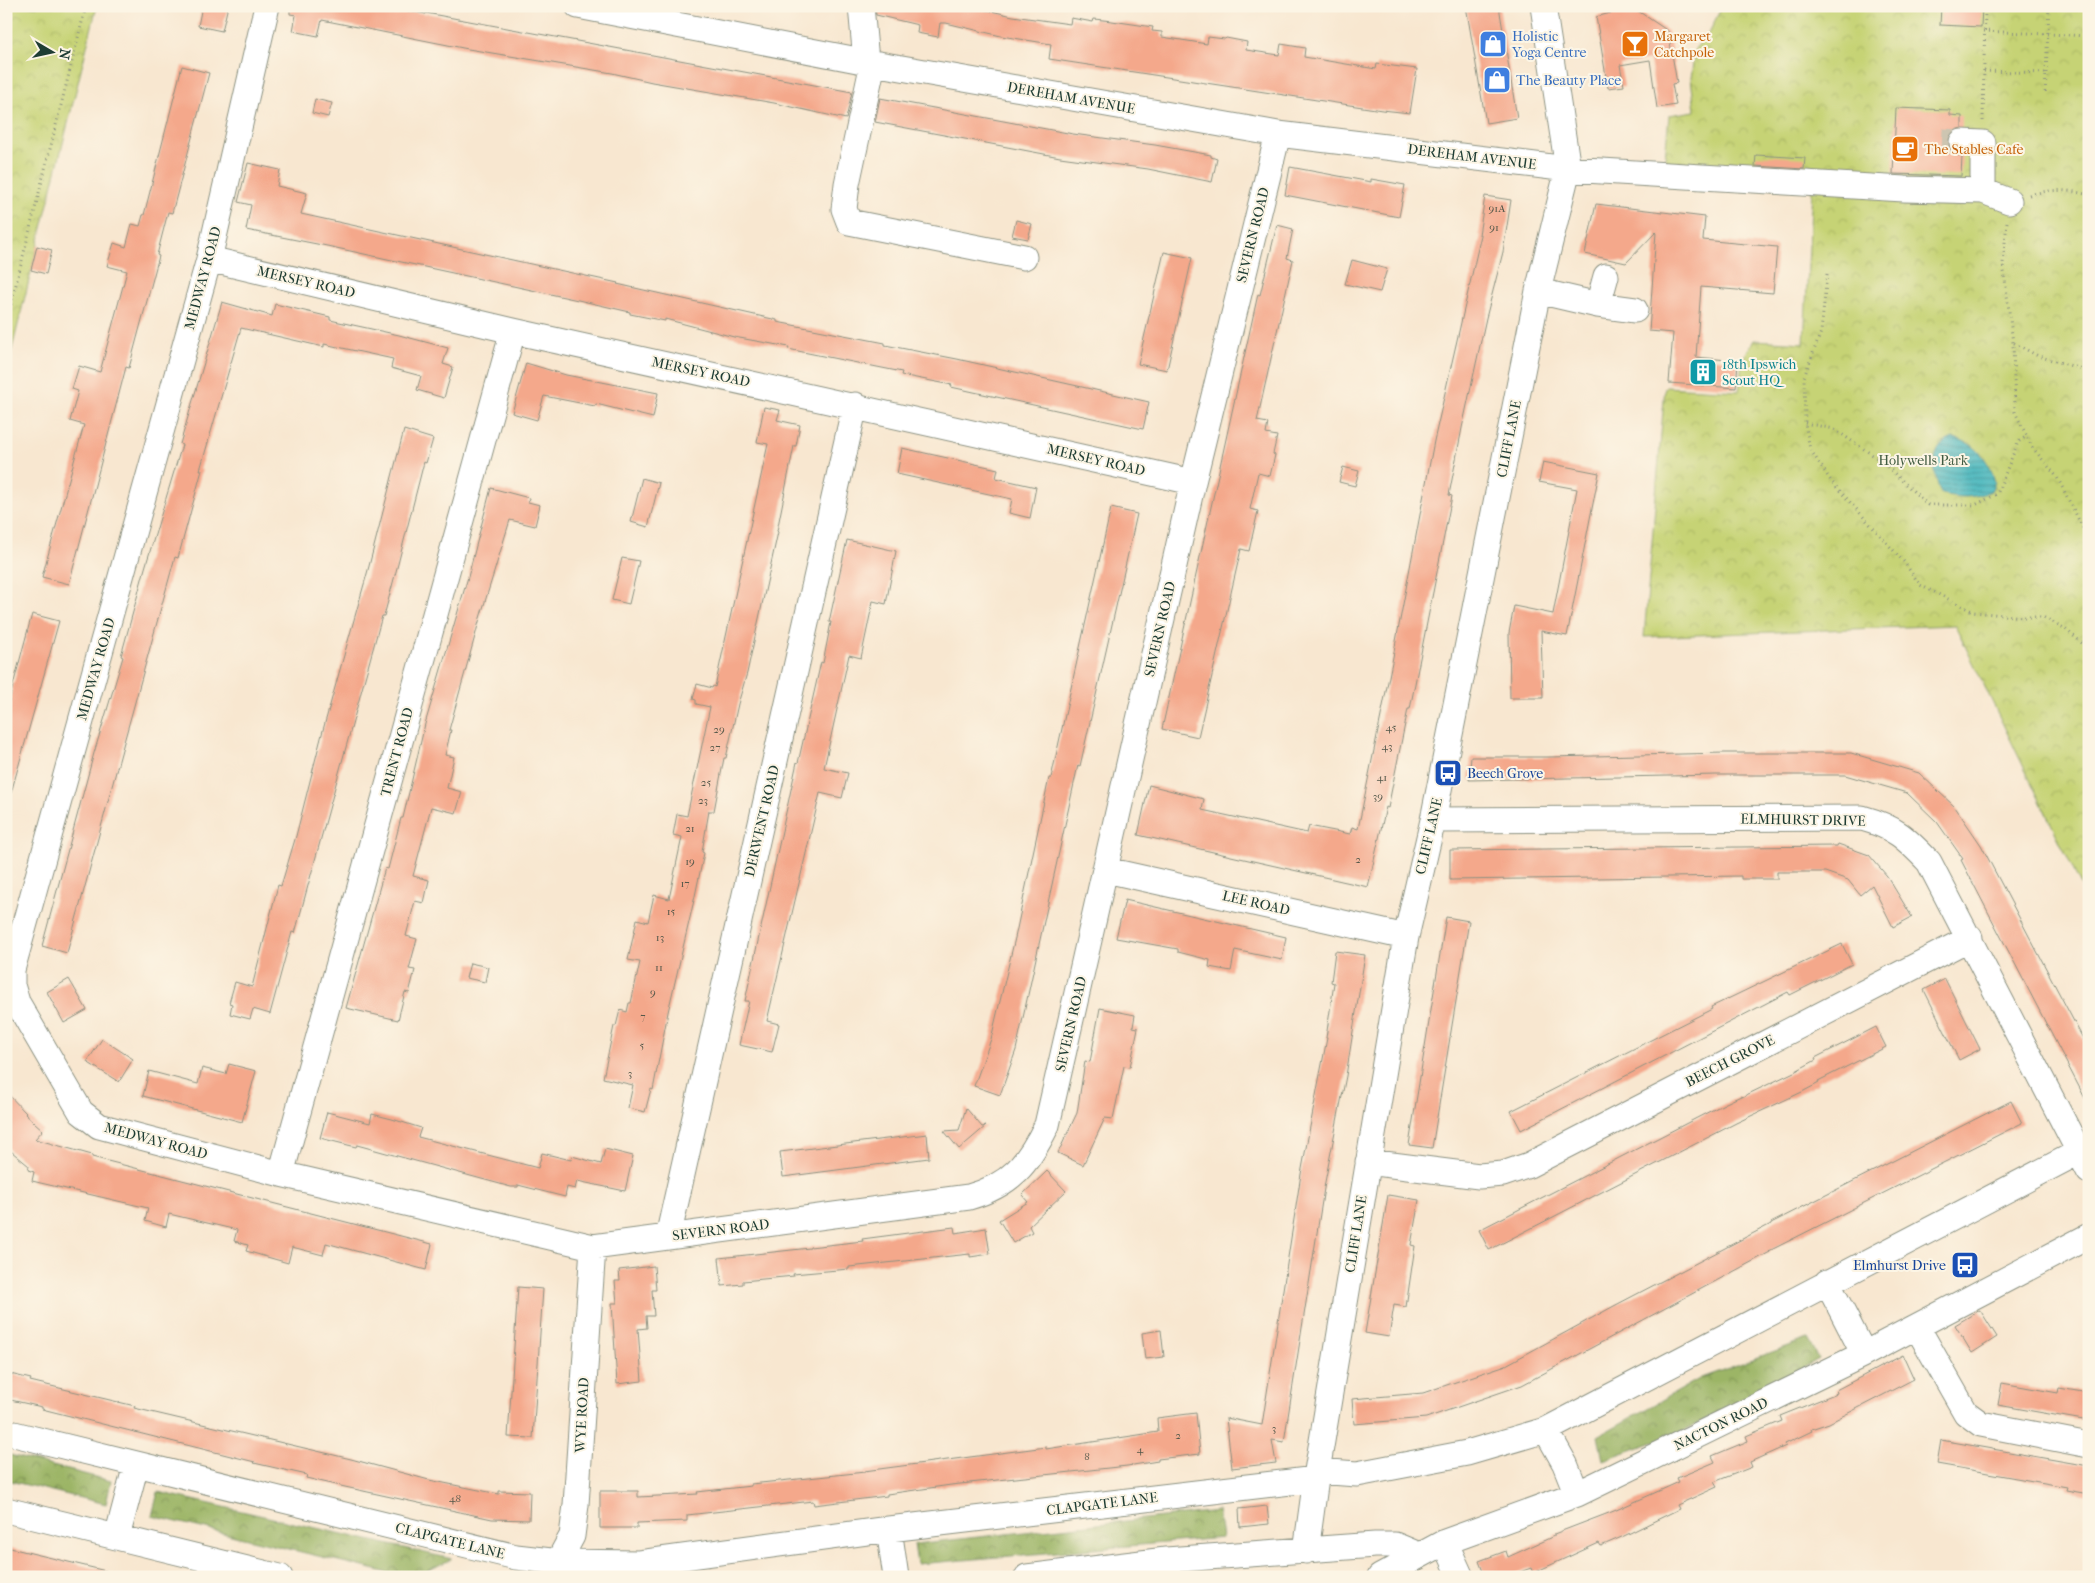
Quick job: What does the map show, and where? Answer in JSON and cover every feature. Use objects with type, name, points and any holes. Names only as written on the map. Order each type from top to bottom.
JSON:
[{"type":"street","name":"MEDWAY ROAD","points":[[267,6],[209,260],[12,970],[12,985],[17,1002],[81,1112],[99,1126],[281,1174]]},
{"type":"street","name":"DEREHAM AVENUE","points":[[578,6],[869,62],[1278,134],[1568,169],[1983,191],[2009,201]]},
{"type":"street","points":[[861,6],[869,62],[847,184],[844,209],[849,222],[1024,257]]},
{"type":"street","name":"CLIFF LANE","points":[[1306,1551],[1316,1475],[1406,936],[1433,820],[1538,291],[1568,169],[1543,6]]},
{"type":"street","name":"SEVERN ROAD","points":[[281,1174],[593,1247],[968,1197],[987,1192],[1006,1182],[1036,1148],[1048,1125],[1193,482],[1278,134]]},
{"type":"street","points":[[1962,142],[1983,143],[1983,191]]},
{"type":"street","name":"MERSEY ROAD","points":[[209,260],[513,331],[855,405],[1193,482]]},
{"type":"street","points":[[1598,305],[1606,276]]},
{"type":"street","points":[[1538,291],[1598,305],[1635,310]]},
{"type":"street","name":"TRENT ROAD","points":[[281,1174],[513,331]]},
{"type":"street","name":"DERWENT ROAD","points":[[668,1237],[855,405]]},
{"type":"street","name":"ELMHURST DRIVE","points":[[1433,820],[1862,818],[1884,824],[1906,838],[1929,862],[1970,938],[2084,1162]]},
{"type":"street","name":"LEE ROAD","points":[[1106,870],[1406,936]]},
{"type":"street","name":"BEECH GROVE","points":[[1368,1162],[1479,1176],[1503,1174],[1529,1165],[1970,938]]},
{"type":"street","points":[[1316,1475],[1356,1474],[1467,1453],[1546,1430],[1828,1282],[2084,1162]]},
{"type":"street","name":"NACTON ROAD","points":[[1380,1577],[1445,1542],[1578,1494],[1864,1354],[2089,1236]]},
{"type":"street","name":"WYE ROAD","points":[[555,1569],[572,1536],[576,1505],[593,1247]]},
{"type":"street","points":[[1828,1282],[1864,1354]]},
{"type":"street","points":[[1917,1327],[1966,1413],[1981,1424],[2089,1445]]},
{"type":"street","points":[[1546,1430],[1565,1464],[1578,1494]]},
{"type":"street","name":"CLAPGATE LANE","points":[[6,1432],[516,1557],[555,1569],[639,1563],[1316,1475]]},
{"type":"street","points":[[116,1537],[136,1465]]},
{"type":"street","points":[[6,1510],[280,1577]]},
{"type":"street","points":[[889,1529],[896,1577]]},
{"type":"street","points":[[1445,1542],[1461,1577]]},
{"type":"street","points":[[1027,1577],[1166,1560],[1395,1545],[1419,1555]]},
{"type":"path","points":[[6,324],[86,6]]},
{"type":"path","points":[[1984,107],[1983,31],[1985,6]]},
{"type":"path","points":[[2045,96],[2049,7]]},
{"type":"path","points":[[1983,31],[2089,36]]},
{"type":"path","points":[[1984,71],[2046,72]]},
{"type":"path","points":[[2089,195],[2074,191],[2049,190],[2009,201],[2003,264],[2013,343],[2015,412],[2032,447],[2057,477],[2089,540]]},
{"type":"path","points":[[1827,274],[1821,332],[1804,378],[1804,423],[1810,449],[1831,481],[1904,562],[1920,585],[1974,612],[2042,617],[2064,628],[2089,649]]},
{"type":"path","points":[[2013,343],[2038,356],[2089,371]]},
{"type":"path","points":[[1804,423],[1834,429],[1880,460],[1928,505],[1975,505],[1997,494],[2018,442],[2027,436]]},
{"type":"green space","points":[[6,6],[97,6],[6,373]]},
{"type":"green space","name":"Holywells Park","points":[[1722,6],[2089,6],[2089,902],[1955,625],[1644,637],[1665,387],[1739,391],[1742,360],[1754,340],[1804,343],[1812,189],[1663,180],[1669,115],[1695,111],[1691,78],[1695,49],[1710,31]]},
{"type":"green space","points":[[1808,1339],[1819,1359],[1684,1431],[1603,1460],[1598,1436],[1701,1378]]},
{"type":"green space","points":[[6,1454],[111,1481],[106,1504],[6,1480]]},
{"type":"green space","points":[[158,1492],[452,1559],[414,1577],[405,1577],[152,1516]]},
{"type":"green space","points":[[1218,1511],[1222,1538],[917,1564],[914,1544]]},
{"type":"water","points":[[1953,438],[1975,448],[1986,460],[1995,482],[1991,491],[1966,497],[1941,494],[1936,478],[1936,454],[1945,442]]},
{"type":"building","points":[[202,6],[228,6],[222,31],[198,26]]},
{"type":"building","points":[[290,6],[381,6],[852,92],[846,119],[774,103],[468,49],[322,20],[318,36],[293,31],[296,15],[290,14]]},
{"type":"building","points":[[875,6],[969,6],[1013,16],[1070,24],[1071,18],[1093,22],[1094,19],[1112,21],[1153,27],[1152,31],[1162,32],[1162,37],[1207,44],[1208,37],[1226,38],[1247,42],[1246,50],[1279,55],[1281,44],[1305,48],[1304,57],[1376,69],[1377,64],[1417,69],[1410,113],[1382,110],[1049,59],[1051,44],[1001,36],[946,23],[940,23],[938,37],[917,33],[918,25],[876,15]]},
{"type":"building","points":[[1466,6],[1499,6],[1517,118],[1486,123]]},
{"type":"building","points":[[1941,6],[1982,6],[1981,27],[1940,25]]},
{"type":"building","name":"Margaret Catchpole","points":[[1632,7],[1668,31],[1677,83],[1672,84],[1676,105],[1657,108],[1650,60],[1620,65],[1624,86],[1608,88],[1596,17]]},
{"type":"building","points":[[182,66],[209,73],[172,213],[168,212],[157,255],[159,256],[129,368],[126,367],[69,584],[42,577],[84,425],[70,421],[78,391],[72,389],[79,366],[100,372],[127,271],[107,266],[114,243],[126,247],[132,224],[140,226]]},
{"type":"building","points":[[880,98],[1073,134],[1211,155],[1211,157],[1217,159],[1212,182],[1148,169],[1060,157],[875,122]]},
{"type":"building","points":[[315,99],[332,103],[328,117],[312,113]]},
{"type":"building","name":"The Stables Cafe","points":[[1896,108],[1950,110],[1950,115],[1962,116],[1962,128],[1950,134],[1948,142],[1954,154],[1962,156],[1961,176],[1893,174]]},
{"type":"building","points":[[1756,155],[1805,158],[1804,169],[1755,166]]},
{"type":"building","points":[[248,163],[280,170],[277,186],[307,193],[301,214],[618,283],[777,320],[777,322],[885,343],[885,345],[957,359],[1149,402],[1143,429],[951,387],[952,385],[901,375],[902,372],[734,337],[665,319],[665,321],[630,314],[630,312],[578,300],[246,230],[251,205],[238,202]]},
{"type":"building","points":[[1290,167],[1371,182],[1371,179],[1405,185],[1399,217],[1285,195]]},
{"type":"building","points":[[1485,196],[1511,200],[1503,252],[1486,318],[1462,428],[1449,495],[1452,496],[1410,709],[1408,709],[1388,808],[1386,807],[1368,887],[1138,835],[1149,785],[1204,799],[1202,810],[1307,833],[1309,826],[1350,834],[1352,827],[1358,829],[1434,441],[1481,235],[1479,235]]},
{"type":"building","points":[[1596,204],[1705,217],[1703,240],[1777,247],[1773,293],[1701,287],[1696,357],[1738,361],[1736,388],[1669,383],[1673,333],[1649,331],[1656,232],[1626,263],[1585,254]]},
{"type":"building","points":[[1016,220],[1032,224],[1028,239],[1012,236]]},
{"type":"building","points":[[1277,225],[1293,229],[1287,258],[1293,260],[1257,421],[1268,423],[1266,434],[1277,436],[1273,454],[1275,455],[1270,476],[1258,473],[1250,509],[1258,511],[1249,551],[1241,549],[1198,737],[1162,729],[1258,294],[1260,295]]},
{"type":"building","points":[[37,246],[52,250],[46,274],[31,270]]},
{"type":"building","points":[[1164,252],[1192,258],[1167,370],[1138,364]]},
{"type":"building","points":[[1352,260],[1387,269],[1380,292],[1345,284]]},
{"type":"building","points":[[222,302],[272,316],[275,304],[330,317],[330,320],[448,348],[443,364],[453,367],[444,398],[417,390],[421,376],[391,368],[393,359],[324,344],[324,347],[241,328],[200,470],[202,470],[178,558],[175,557],[67,953],[42,946],[94,753],[123,657],[121,656],[145,568]]},
{"type":"building","points":[[526,363],[566,375],[658,393],[653,418],[596,404],[595,406],[544,396],[537,420],[512,413]]},
{"type":"building","points":[[764,407],[780,410],[777,420],[800,425],[747,673],[726,758],[724,758],[714,811],[709,811],[702,852],[704,853],[695,896],[668,1012],[653,1090],[651,1089],[645,1112],[628,1108],[633,1085],[603,1078],[614,1026],[616,1026],[620,1010],[627,1012],[629,1003],[631,1003],[640,962],[628,960],[637,919],[648,922],[654,895],[669,899],[682,837],[673,835],[677,814],[687,816],[710,707],[696,704],[696,700],[693,699],[697,684],[715,687],[768,444],[757,442]]},
{"type":"building","points":[[404,430],[433,439],[426,463],[424,462],[384,616],[382,616],[295,933],[292,932],[270,1014],[253,1009],[250,1019],[230,1014],[232,1004],[229,1003],[235,982],[252,987],[278,885],[281,886],[296,836]]},
{"type":"building","points":[[902,448],[998,469],[996,478],[1036,487],[1030,518],[1009,513],[1012,499],[897,474]]},
{"type":"building","points":[[1543,462],[1599,473],[1567,636],[1541,631],[1543,698],[1510,698],[1509,633],[1514,606],[1553,614],[1577,489],[1539,482]]},
{"type":"building","points":[[1343,467],[1359,471],[1355,486],[1339,482]]},
{"type":"building","points":[[642,478],[659,483],[648,527],[631,522]]},
{"type":"building","points":[[491,488],[529,498],[528,502],[540,505],[535,526],[510,520],[449,730],[451,730],[445,755],[454,757],[447,788],[462,792],[456,813],[431,807],[413,876],[429,880],[424,903],[415,901],[406,936],[417,939],[409,969],[415,970],[409,993],[405,992],[398,1020],[346,1008],[385,868],[388,869],[401,818],[403,818],[425,724],[468,577]]},
{"type":"building","points":[[1111,508],[1137,514],[1080,766],[1078,765],[1016,1050],[1000,1095],[974,1086],[991,1039],[1015,938],[1049,778],[1051,778]]},
{"type":"building","points":[[847,540],[896,551],[886,604],[873,601],[861,658],[849,655],[824,768],[848,773],[842,798],[820,793],[767,1021],[779,1024],[772,1052],[739,1045],[749,1001],[745,1001],[797,762],[821,662],[823,663],[831,622],[829,622]]},
{"type":"building","points":[[622,558],[639,561],[629,604],[612,600]]},
{"type":"building","points":[[32,614],[59,621],[11,793],[6,793],[6,712]]},
{"type":"building","points":[[1851,753],[1919,773],[1955,807],[1981,845],[2089,1050],[2089,1106],[1961,860],[1963,859],[1937,822],[1907,793],[1845,775],[1717,775],[1469,780],[1471,757]]},
{"type":"building","points":[[1838,844],[1869,855],[1887,876],[1912,917],[1893,927],[1872,885],[1860,895],[1848,880],[1825,872],[1777,872],[1777,879],[1741,879],[1741,876],[1450,880],[1450,850],[1837,846]]},
{"type":"building","points":[[1125,900],[1286,937],[1282,960],[1235,950],[1231,971],[1209,967],[1210,960],[1178,952],[1178,949],[1116,938]]},
{"type":"building","points":[[1446,917],[1469,921],[1432,1148],[1409,1145]]},
{"type":"building","points":[[1842,944],[1852,964],[1790,995],[1788,992],[1521,1130],[1511,1111],[1712,1009],[1711,1007]]},
{"type":"building","points":[[1335,951],[1365,955],[1346,1076],[1325,1182],[1284,1442],[1272,1440],[1276,1463],[1232,1468],[1226,1418],[1262,1425],[1301,1174],[1327,1038],[1334,983],[1331,982]]},
{"type":"building","points":[[470,963],[488,967],[485,982],[466,978]]},
{"type":"building","points":[[69,979],[87,1010],[64,1023],[47,992]]},
{"type":"building","points":[[1945,979],[1980,1049],[1959,1060],[1924,990]]},
{"type":"building","points":[[1100,1008],[1135,1015],[1133,1027],[1138,1028],[1130,1067],[1124,1066],[1113,1119],[1105,1118],[1083,1165],[1058,1153],[1077,1113],[1085,1061],[1090,1062]]},
{"type":"building","points":[[1876,1027],[1886,1047],[1818,1081],[1819,1083],[1802,1092],[1736,1123],[1489,1250],[1479,1230],[1726,1103],[1794,1072],[1816,1060],[1815,1058]]},
{"type":"building","points":[[102,1039],[133,1059],[119,1082],[87,1062]]},
{"type":"building","points":[[229,1064],[256,1071],[242,1122],[143,1096],[149,1071],[198,1084],[202,1068],[226,1074]]},
{"type":"building","points":[[6,1092],[25,1114],[43,1130],[35,1139],[92,1155],[92,1157],[432,1244],[426,1270],[326,1243],[323,1255],[292,1247],[288,1263],[246,1251],[248,1245],[234,1241],[237,1230],[169,1214],[166,1227],[145,1221],[148,1208],[32,1181],[34,1172],[28,1170],[29,1166],[6,1147]]},
{"type":"building","points":[[2011,1101],[2022,1123],[1769,1251],[1522,1385],[1426,1418],[1354,1424],[1352,1399],[1423,1393],[1506,1365],[1771,1223]]},
{"type":"building","points":[[966,1108],[982,1127],[986,1126],[959,1149],[944,1131],[959,1130]]},
{"type":"building","points":[[327,1112],[370,1123],[372,1114],[392,1119],[421,1128],[418,1137],[538,1168],[542,1153],[571,1160],[572,1156],[601,1164],[605,1149],[633,1156],[625,1191],[577,1181],[575,1189],[567,1187],[565,1197],[518,1185],[518,1187],[511,1187],[357,1145],[356,1147],[320,1138]]},
{"type":"building","points":[[927,1134],[929,1158],[783,1177],[780,1152]]},
{"type":"building","points":[[1047,1171],[1066,1191],[1029,1226],[1032,1232],[1013,1243],[999,1220],[1028,1202],[1022,1195]]},
{"type":"building","points":[[1388,1195],[1419,1200],[1411,1245],[1415,1246],[1406,1307],[1394,1305],[1389,1337],[1365,1333]]},
{"type":"building","points":[[954,1227],[955,1233],[986,1228],[990,1254],[970,1257],[970,1254],[849,1267],[849,1269],[793,1274],[794,1276],[743,1281],[743,1284],[722,1286],[719,1258],[810,1248]]},
{"type":"building","points":[[654,1266],[656,1290],[652,1290],[654,1316],[646,1316],[647,1328],[638,1329],[642,1381],[617,1384],[612,1303],[617,1303],[615,1281],[620,1281],[619,1270]]},
{"type":"building","points":[[518,1287],[543,1289],[533,1438],[508,1437]]},
{"type":"building","points":[[1980,1310],[1997,1337],[1972,1353],[1955,1325]]},
{"type":"building","points":[[1161,1330],[1164,1357],[1145,1359],[1142,1333]]},
{"type":"building","points":[[1903,1355],[1914,1379],[1829,1423],[1811,1429],[1812,1431],[1785,1444],[1786,1446],[1750,1462],[1752,1467],[1714,1482],[1717,1487],[1677,1505],[1679,1509],[1624,1536],[1601,1546],[1599,1543],[1533,1573],[1531,1568],[1506,1577],[1485,1577],[1479,1561],[1506,1551],[1508,1557],[1554,1536],[1554,1534],[1614,1511],[1679,1482],[1677,1478],[1715,1462],[1712,1456],[1748,1441],[1746,1436],[1782,1421],[1780,1416],[1837,1393],[1836,1390]]},
{"type":"building","points":[[6,1373],[31,1379],[30,1381],[135,1406],[134,1408],[351,1459],[429,1480],[499,1494],[499,1491],[530,1492],[529,1520],[492,1519],[306,1478],[307,1475],[6,1399]]},
{"type":"building","points":[[2002,1383],[2058,1393],[2059,1388],[2089,1393],[2089,1421],[1998,1405]]},
{"type":"building","points":[[1196,1413],[1200,1454],[1158,1459],[1158,1461],[1127,1466],[951,1485],[887,1494],[887,1496],[814,1505],[813,1501],[687,1515],[687,1521],[637,1523],[637,1528],[600,1528],[600,1491],[638,1491],[638,1497],[698,1494],[697,1492],[751,1486],[751,1484],[865,1472],[1046,1447],[1046,1449],[1158,1432],[1157,1418]]},
{"type":"building","points":[[1941,1440],[2089,1466],[2089,1494],[2066,1490],[2067,1487],[1937,1464]]},
{"type":"building","points":[[1267,1506],[1269,1524],[1240,1527],[1239,1509]]},
{"type":"building","points":[[6,1547],[106,1571],[106,1577],[23,1577],[6,1573]]},
{"type":"tunnel","points":[[1942,141],[1962,142]]},
{"type":"place","name":"Holistic Yoga Centre","points":[[1493,44]]},
{"type":"place","name":"Margaret Catchpole","points":[[1635,44]]},
{"type":"place","name":"The Beauty Place","points":[[1497,80]]},
{"type":"place","name":"The Stables Cafe","points":[[1905,149]]},
{"type":"place","name":"18th Ipswich Scout HQ","points":[[1703,372]]},
{"type":"place","name":"Beech Grove","points":[[1448,773]]},
{"type":"place","name":"Elmhurst Drive","points":[[1965,1265]]}]
